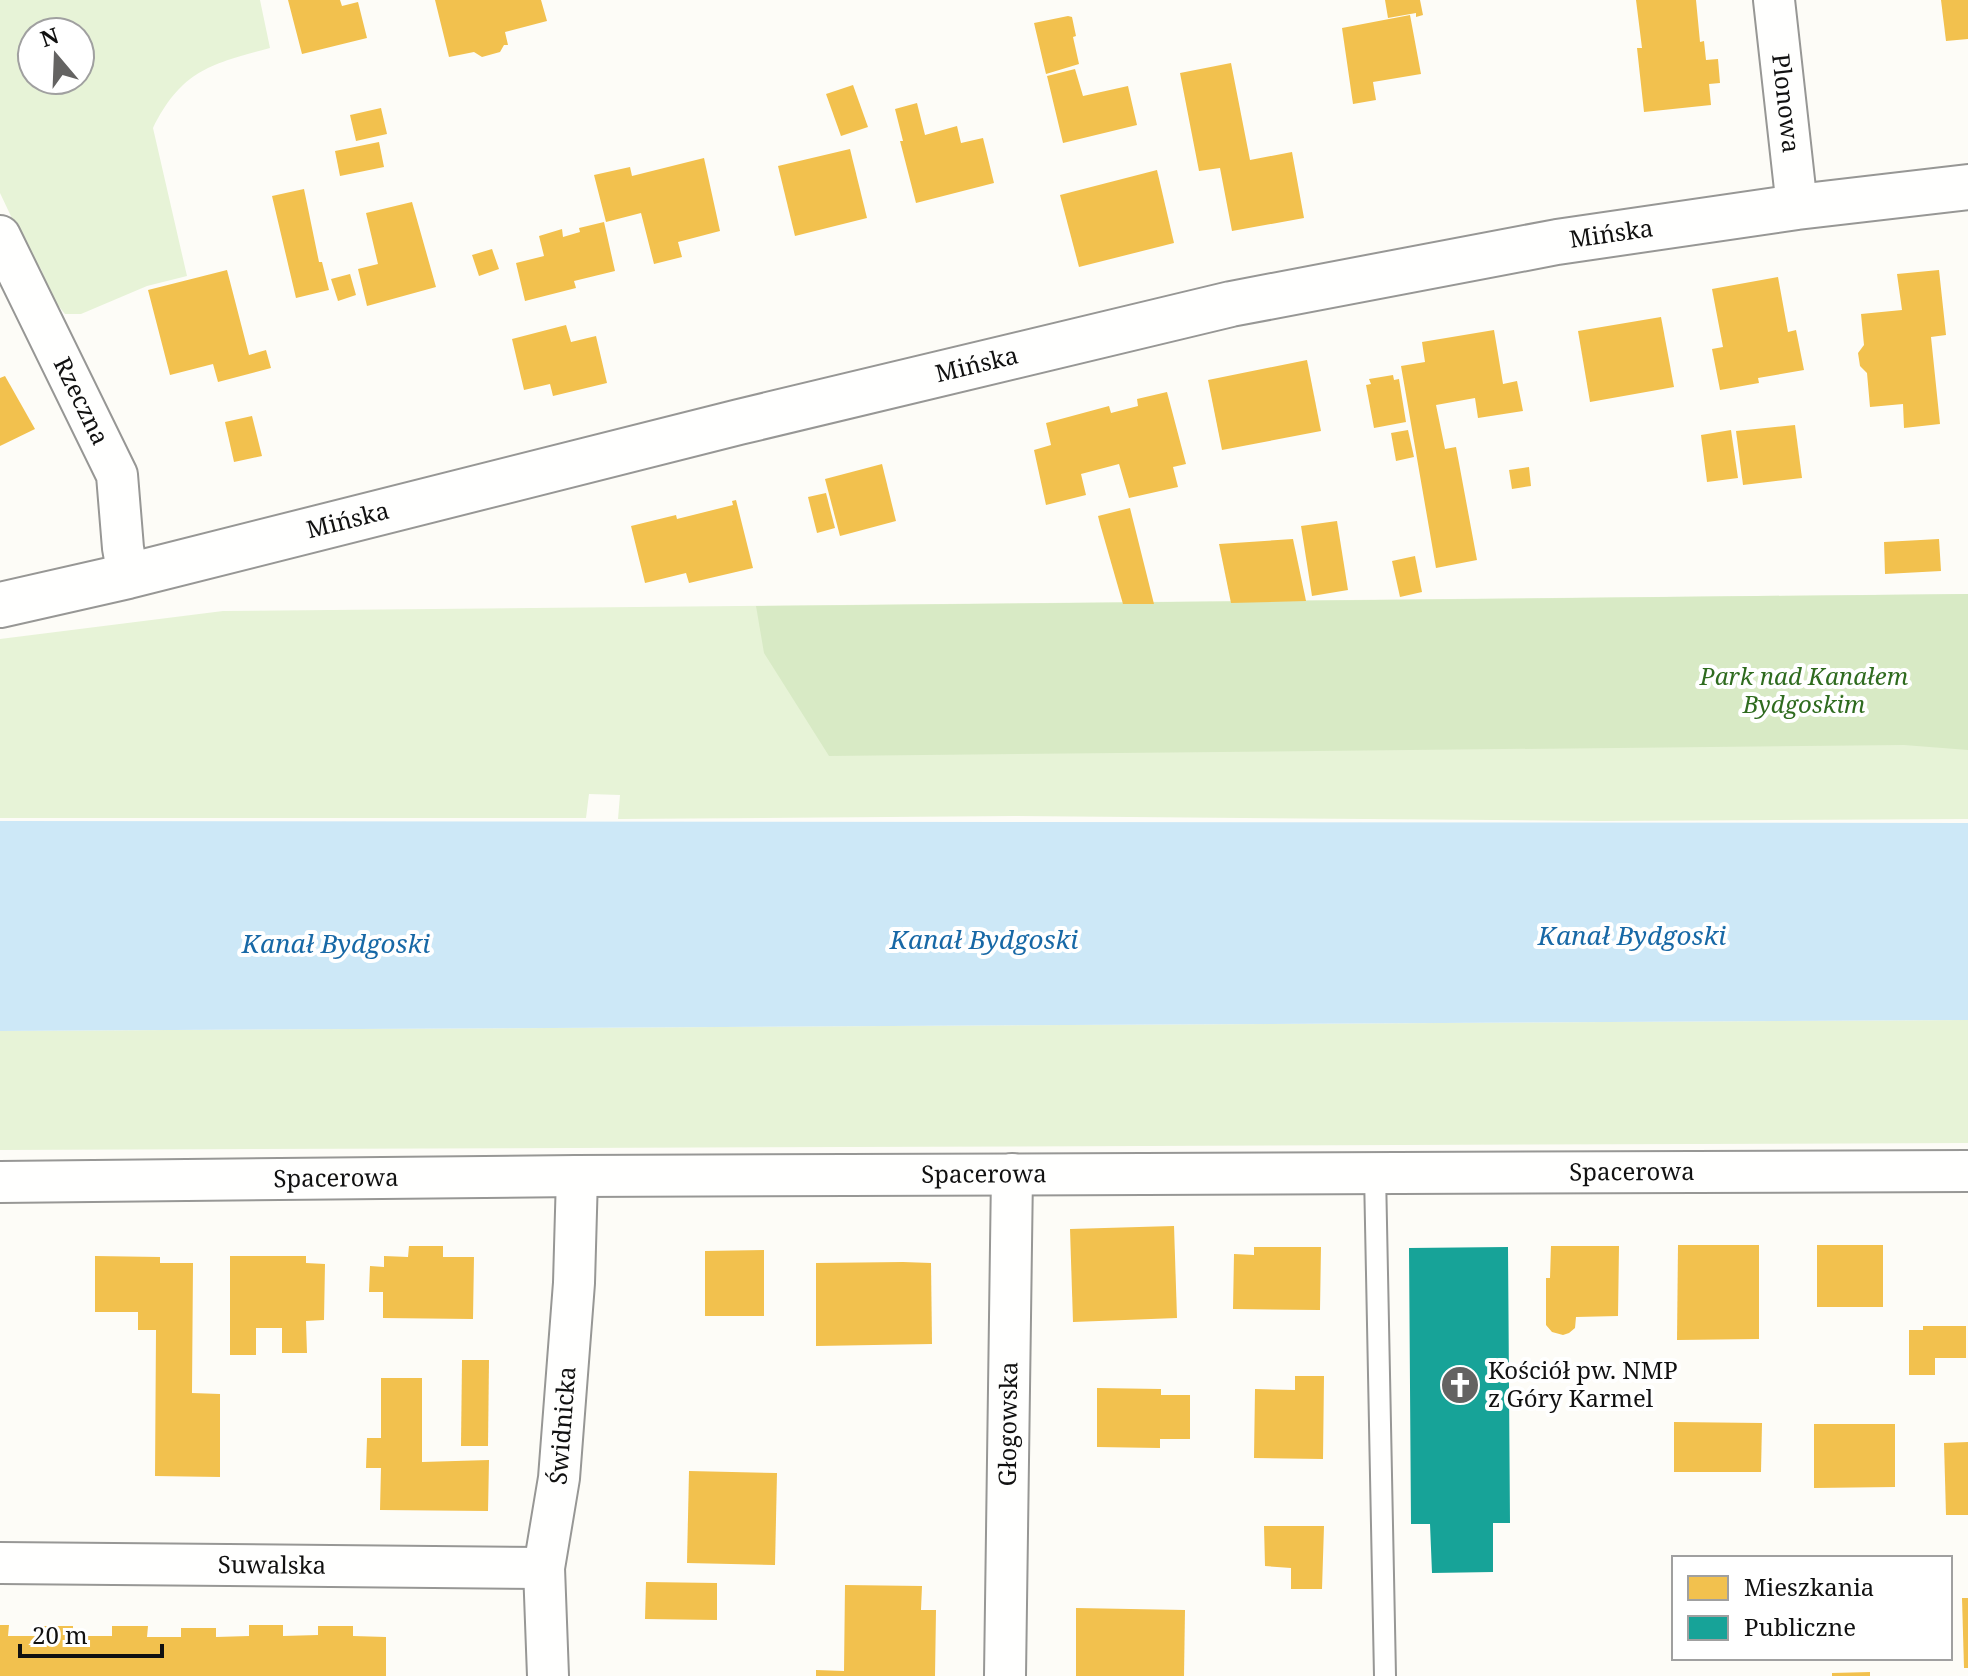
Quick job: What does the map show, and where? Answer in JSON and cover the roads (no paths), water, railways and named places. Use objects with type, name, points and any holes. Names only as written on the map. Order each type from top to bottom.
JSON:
[{"type":"street","name":"Plonowa","points":[[1774,0],[1797,207]]},
{"type":"street","name":"Mińska","points":[[0,605],[1231,304],[1557,242],[1797,207],[1968,187]]},
{"type":"street","name":"Rzeczna","points":[[0,236],[117,475],[128,576]]},
{"type":"street","name":"Spacerowa","points":[[0,1182],[577,1176],[1968,1171]]},
{"type":"street","name":"Głogowska","points":[[1005,1676],[1012,1174]]},
{"type":"street","name":"Świdnicka","points":[[548,1676],[544,1568],[559,1478],[574,1283],[577,1176]]},
{"type":"street","name":"Suwalska","points":[[0,1563],[544,1568]]},
{"type":"lane","points":[[1375,1173],[1385,1676]]},
{"type":"water","name":"Kanał Bydgoski","points":[[0,821],[1968,823],[1968,1020],[0,1031]]},
{"type":"place","name":"Kościół pw. NMP z Góry Karmel","points":[[1460,1385]]},
{"type":"park label","name":"Park nad Kanałem Bydgoskim","points":[[1804,691]]}]
